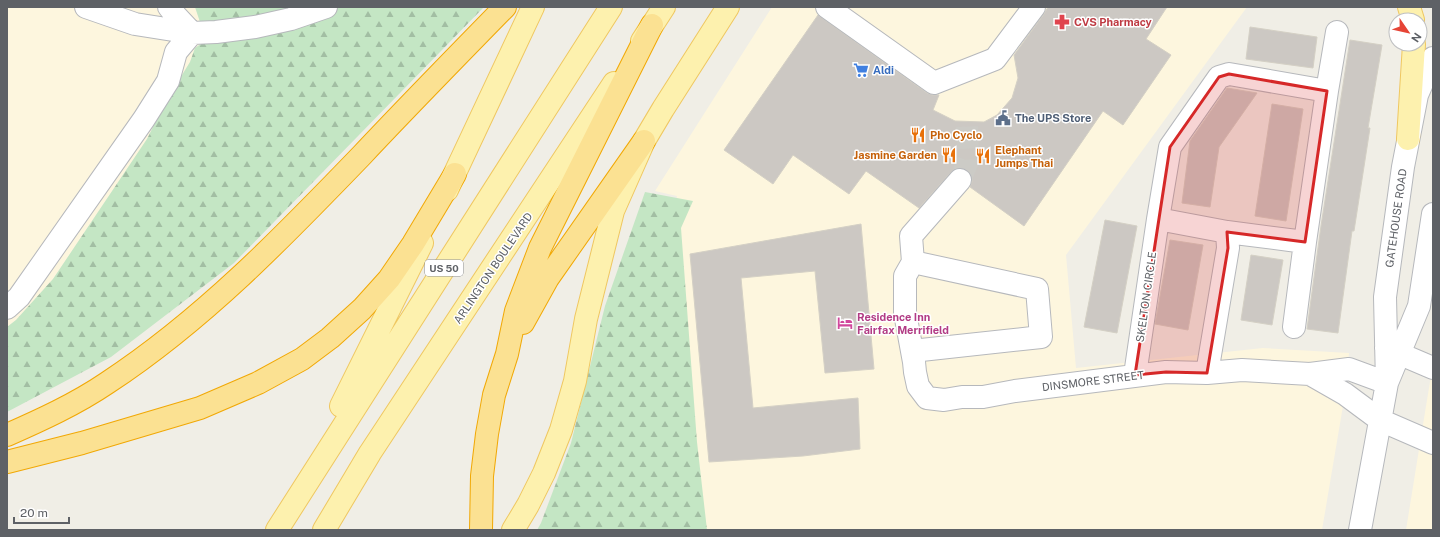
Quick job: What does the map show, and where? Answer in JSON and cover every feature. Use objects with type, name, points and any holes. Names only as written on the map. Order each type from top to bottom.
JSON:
[{"type":"highway","points":[[7,435],[60,410],[106,384],[149,354],[207,308],[240,278],[324,194],[505,7]]},
{"type":"highway","points":[[481,529],[482,476],[487,434],[494,395],[507,354],[516,311],[540,248],[652,25]]},
{"type":"highway","points":[[507,354],[548,278],[644,141]]},
{"type":"highway","points":[[7,462],[82,443],[200,408],[258,383],[302,359],[330,338],[356,314],[389,278],[413,244],[455,174]]},
{"type":"main road","name":"US 50","points":[[277,530],[610,7]]},
{"type":"main road","name":"ARLINGTON BOULEVARD","points":[[324,530],[370,453],[664,7]]},
{"type":"main road","points":[[513,530],[528,505],[544,472],[561,430],[575,381],[586,319],[613,211],[644,141],[663,108],[728,7]]},
{"type":"main road","points":[[274,530],[359,372],[455,174],[533,8]]},
{"type":"main road","points":[[1408,140],[1414,52]]},
{"type":"street","points":[[86,7],[135,24],[192,33],[216,32],[255,27],[291,19],[326,7]]},
{"type":"street","points":[[169,7],[192,33]]},
{"type":"street","points":[[827,7],[934,83],[995,59],[1034,7]]},
{"type":"street","points":[[1294,327],[1327,91],[1337,32]]},
{"type":"street","points":[[7,308],[19,297],[144,119],[168,81],[176,52],[192,33]]},
{"type":"street","name":"GATEHOUSE ROAD","points":[[1360,530],[1393,351],[1386,296],[1403,167],[1417,95],[1433,58]]},
{"type":"street","name":"SKELTON CIRCLE","points":[[1135,376],[1170,147],[1219,77],[1229,74],[1327,91]]},
{"type":"street","points":[[912,352],[1041,337],[1037,289],[913,262],[910,236],[960,180]]},
{"type":"street","points":[[1158,219],[1227,232],[1305,242]]},
{"type":"street","name":"GATEHOUSE ROAD","points":[[1393,351],[1428,288],[1432,221]]},
{"type":"street","points":[[1207,374],[1228,248],[1227,232]]},
{"type":"street","name":"DINSMORE STREET","points":[[913,262],[904,276],[905,313],[918,386],[927,398],[944,400],[962,397],[983,398],[1015,391],[1166,372],[1207,374],[1242,370],[1310,374],[1349,369],[1387,383]]},
{"type":"street","points":[[1393,351],[1433,368]]},
{"type":"street","name":"DINSMORE STREET","points":[[1310,374],[1345,394],[1380,420],[1433,443]]},
{"type":"highlighted area","points":[[1229,74],[1327,91],[1305,242],[1227,232],[1228,248],[1207,373],[1166,372],[1135,375],[1170,147],[1219,77]]},
{"type":"shaded area","points":[[7,7],[195,7],[202,28],[202,43],[195,48],[190,62],[166,101],[147,139],[53,279],[16,320],[7,327]]},
{"type":"shaded area","points":[[772,7],[1247,7],[1066,255],[1076,368],[1263,348],[1349,353],[1345,394],[1322,530],[620,530],[662,303],[677,196],[655,191]]},
{"type":"shaded area","points":[[1433,364],[1433,530],[1406,530],[1426,406]]},
{"type":"green space","points":[[195,7],[484,7],[234,263],[111,357],[7,412],[7,327],[16,320],[53,279],[147,139],[166,101],[190,62],[195,48],[202,43],[202,28]]},
{"type":"green space","points":[[645,192],[693,201],[681,228],[697,442],[707,530],[537,530],[571,443],[605,306]]},
{"type":"building","points":[[1048,7],[1167,7],[1146,39],[1171,55],[1123,125],[1103,111],[1024,226],[970,187],[972,176],[968,170],[963,168],[956,168],[951,172],[919,208],[866,171],[849,194],[793,155],[773,184],[724,150],[818,15],[927,93],[939,95],[933,110],[955,121],[984,122],[997,115],[1012,98],[1018,78],[1014,55]]},
{"type":"building","points":[[1250,27],[1317,37],[1313,68],[1246,59]]},
{"type":"building","points":[[1350,40],[1382,45],[1368,128],[1370,128],[1354,231],[1352,231],[1338,333],[1307,329],[1321,226]]},
{"type":"building","points":[[1227,88],[1257,93],[1219,147],[1210,207],[1182,203],[1190,141]]},
{"type":"building","points":[[1272,104],[1303,109],[1286,221],[1255,216]]},
{"type":"building","points":[[1105,220],[1137,226],[1117,333],[1084,327]]},
{"type":"building","name":"Residence Inn Fairfax Merrifield","points":[[861,224],[874,369],[825,373],[815,271],[741,278],[753,408],[858,398],[860,449],[803,456],[709,462],[690,254]]},
{"type":"building","points":[[1170,240],[1203,245],[1188,330],[1155,324]]},
{"type":"building","points":[[1251,255],[1283,260],[1272,325],[1241,320]]},
{"type":"tunnel","points":[[960,180],[968,161],[967,122]]},
{"type":"place","name":"CVS Pharmacy","points":[[1062,22]]},
{"type":"place","name":"Aldi","points":[[861,70]]},
{"type":"place","name":"The UPS Store","points":[[1003,118]]},
{"type":"place","name":"Pho Cyclo","points":[[918,135]]},
{"type":"place","name":"Jasmine Garden","points":[[949,155]]},
{"type":"place","name":"Elephant Jumps Thai","points":[[983,156]]},
{"type":"place","name":"Residence Inn Fairfax Merrifield","points":[[845,323]]}]
